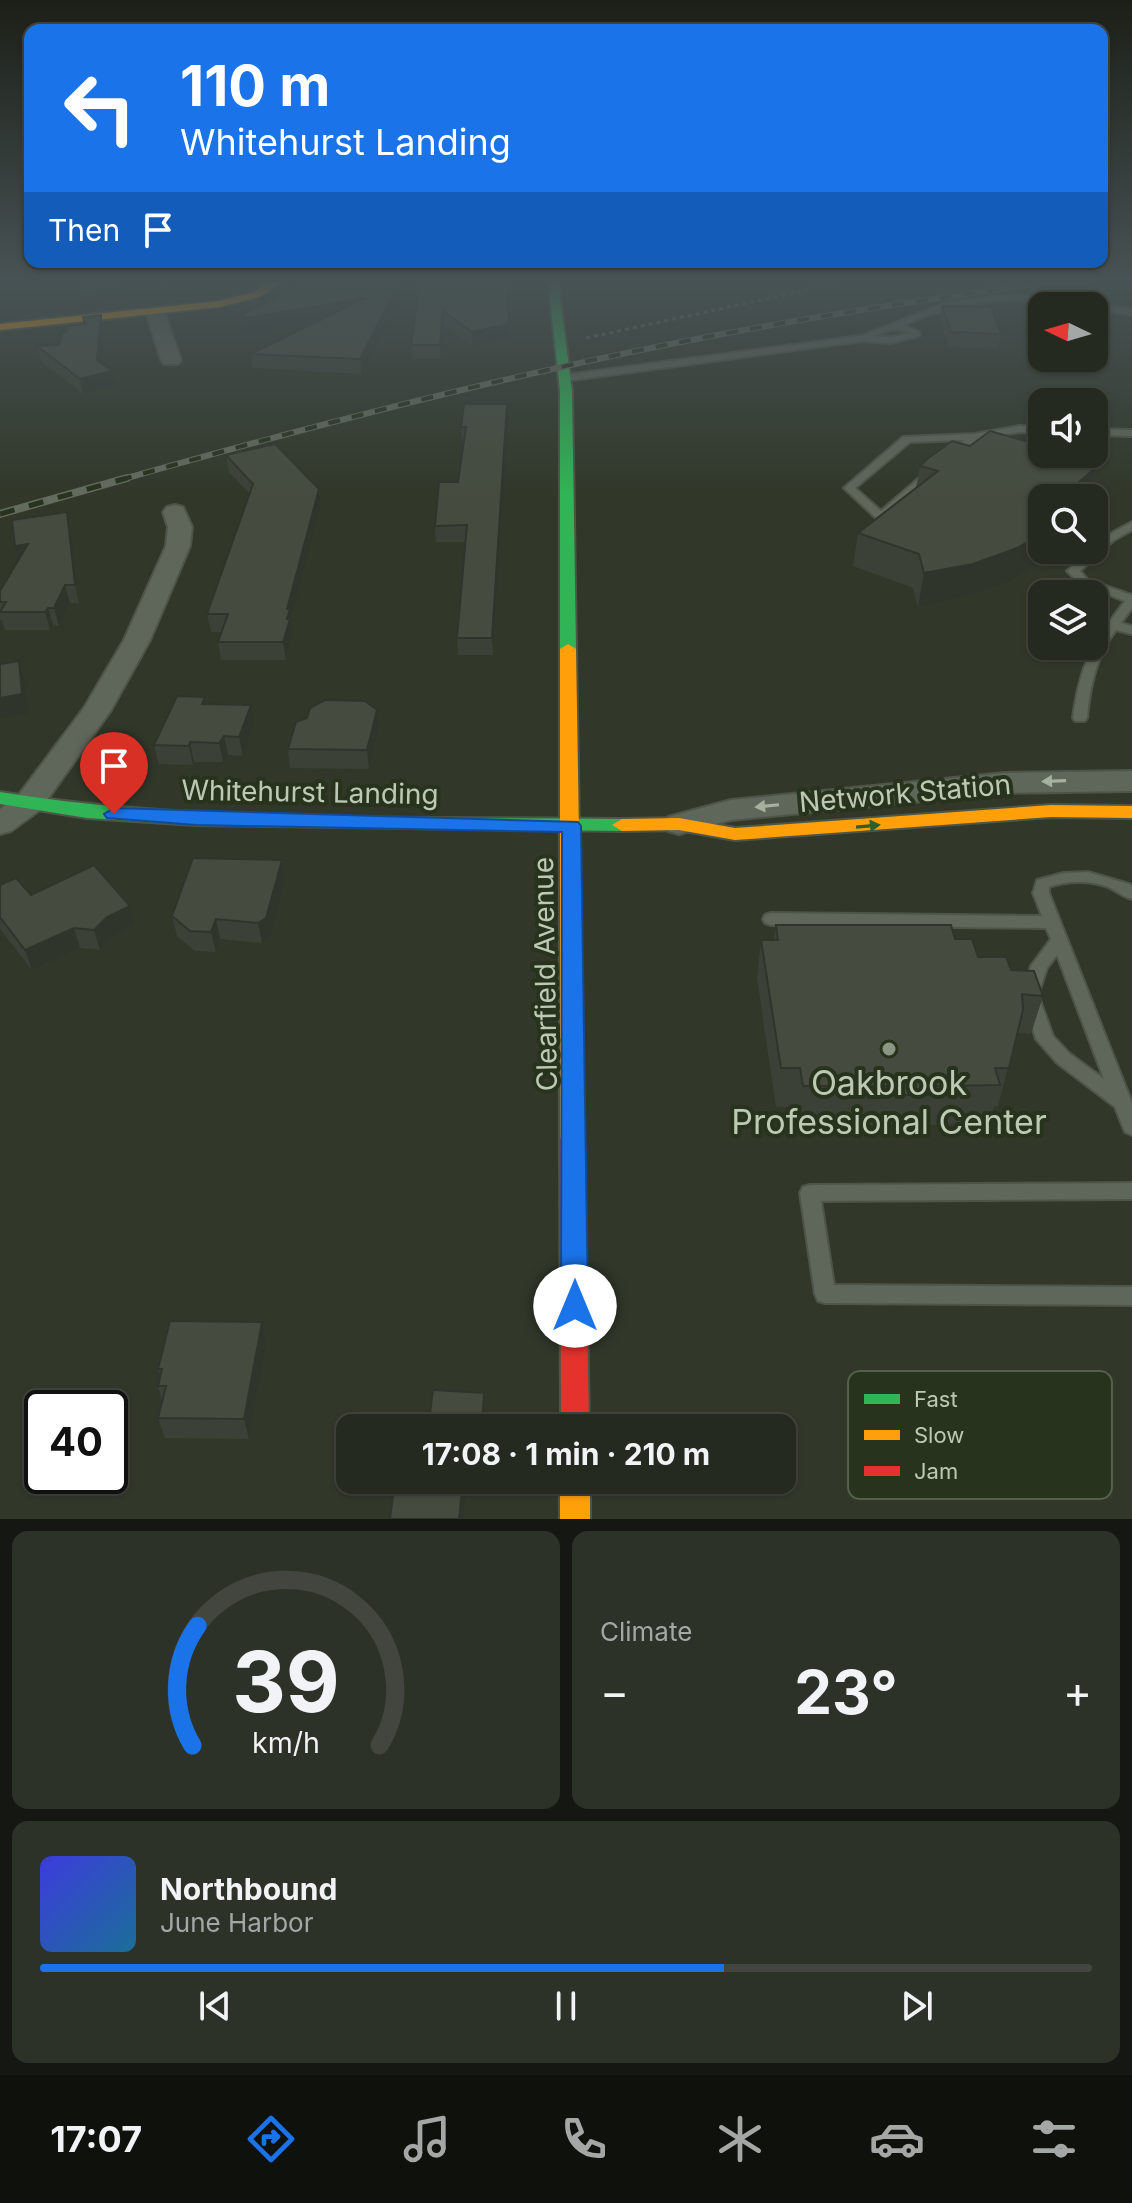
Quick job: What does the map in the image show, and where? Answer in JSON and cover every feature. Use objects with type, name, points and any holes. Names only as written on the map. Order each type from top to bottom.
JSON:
[{"type":"street","points":[[168,352],[171,360]]},
{"type":"street","name":"Clearfield Avenue","points":[[562,352],[571,826],[575,1414]]},
{"type":"street","points":[[0,824],[29,803],[97,710],[137,640],[178,546],[180,527],[175,512]]},
{"type":"street","name":"Network Station","points":[[679,824],[731,810],[974,786],[1132,781]]},
{"type":"street","name":"Whitehurst Landing","points":[[0,798],[87,812],[196,819],[571,826]]},
{"type":"street","name":"Network Station","points":[[571,826],[679,824],[735,834],[1051,811],[1132,812]]},
{"type":"street","points":[[575,1494],[575,1519]]},
{"type":"lane","points":[[565,378],[760,352]]},
{"type":"lane","points":[[974,437],[881,517],[849,488],[907,439],[974,437],[1028,429]]},
{"type":"lane","points":[[1108,432],[1132,433]]},
{"type":"lane","points":[[1080,718],[1085,673],[1097,644],[1132,600],[1084,582],[1073,571],[1110,538],[1132,525]]},
{"type":"lane","points":[[1113,625],[1132,630]]},
{"type":"lane","points":[[1132,894],[1124,887],[1103,880],[1054,878],[1042,884],[1041,893],[1132,1127]]},
{"type":"lane","points":[[771,919],[1052,922]]},
{"type":"lane","points":[[1059,940],[1039,966],[1030,995],[1045,1039],[1063,1058],[1123,1104]]},
{"type":"lane","points":[[1132,1191],[810,1193],[825,1294],[1132,1296]]},
{"type":"building","points":[[45,352],[98,352],[97,360],[112,371],[80,379]]},
{"type":"building","points":[[255,352],[364,352],[360,359],[251,354]]},
{"type":"building","points":[[464,404],[507,404],[492,638],[457,638],[467,525],[435,526],[439,482],[458,482],[466,427],[461,427]]},
{"type":"building","points":[[990,431],[1028,442],[1028,468],[1094,469],[1077,484],[1028,484],[1028,542],[973,564],[924,573],[919,554],[858,533],[938,471],[920,466],[926,460],[952,441],[970,446]]},
{"type":"building","points":[[275,444],[319,489],[287,609],[290,609],[287,619],[290,619],[283,642],[218,642],[228,614],[207,614],[253,484],[226,455]]},
{"type":"building","points":[[67,512],[75,585],[65,585],[54,608],[48,608],[45,612],[0,612],[6,602],[0,602],[0,591],[28,544],[15,546],[12,520]]},
{"type":"building","points":[[19,661],[22,694],[0,698],[0,664]]},
{"type":"building","points":[[177,696],[205,697],[202,704],[251,705],[239,737],[224,736],[219,743],[190,742],[189,746],[154,745]]},
{"type":"building","points":[[325,700],[365,701],[377,710],[367,750],[288,749],[296,722],[307,718],[310,708]]},
{"type":"building","points":[[193,858],[282,860],[266,918],[258,923],[216,919],[211,932],[190,931],[172,916]]},
{"type":"building","points":[[94,865],[130,906],[107,917],[94,930],[74,928],[25,950],[0,917],[0,885],[16,878],[31,895]]},
{"type":"building","name":"Oakbrook Professional Center","points":[[776,925],[951,925],[955,939],[972,939],[978,957],[1006,957],[1011,970],[1034,971],[1043,996],[1022,994],[1023,1010],[1009,1068],[995,1068],[1000,1085],[931,1086],[933,1095],[903,1095],[901,1086],[803,1086],[800,1068],[781,1068],[761,940],[778,940]]},
{"type":"building","points":[[170,1321],[262,1322],[244,1419],[158,1418],[166,1386],[158,1386],[162,1369],[158,1369]]},
{"type":"building","points":[[433,1390],[484,1393],[483,1414],[430,1414]]},
{"type":"building","points":[[393,1494],[462,1494],[459,1519],[390,1519]]},
{"type":"railway","points":[[120,480],[402,404],[631,352]]},
{"type":"railway","points":[[0,514],[127,478]]},
{"type":"traffic: fast","points":[[561,352],[566,391],[568,649]]},
{"type":"traffic: fast","points":[[0,798],[87,812],[196,819],[622,825]]},
{"type":"traffic: slow","points":[[568,649],[572,1139]]},
{"type":"traffic: slow","points":[[622,825],[679,824],[735,834],[1051,811],[1132,812]]},
{"type":"traffic: slow","points":[[575,1494],[575,1519]]},
{"type":"traffic: jam","points":[[572,1139],[575,1414]]},
{"type":"place","name":"Oakbrook Professional Center","points":[[889,1049]]},
{"type":"route","points":[[114,814],[196,819],[571,826],[575,1306]]}]
